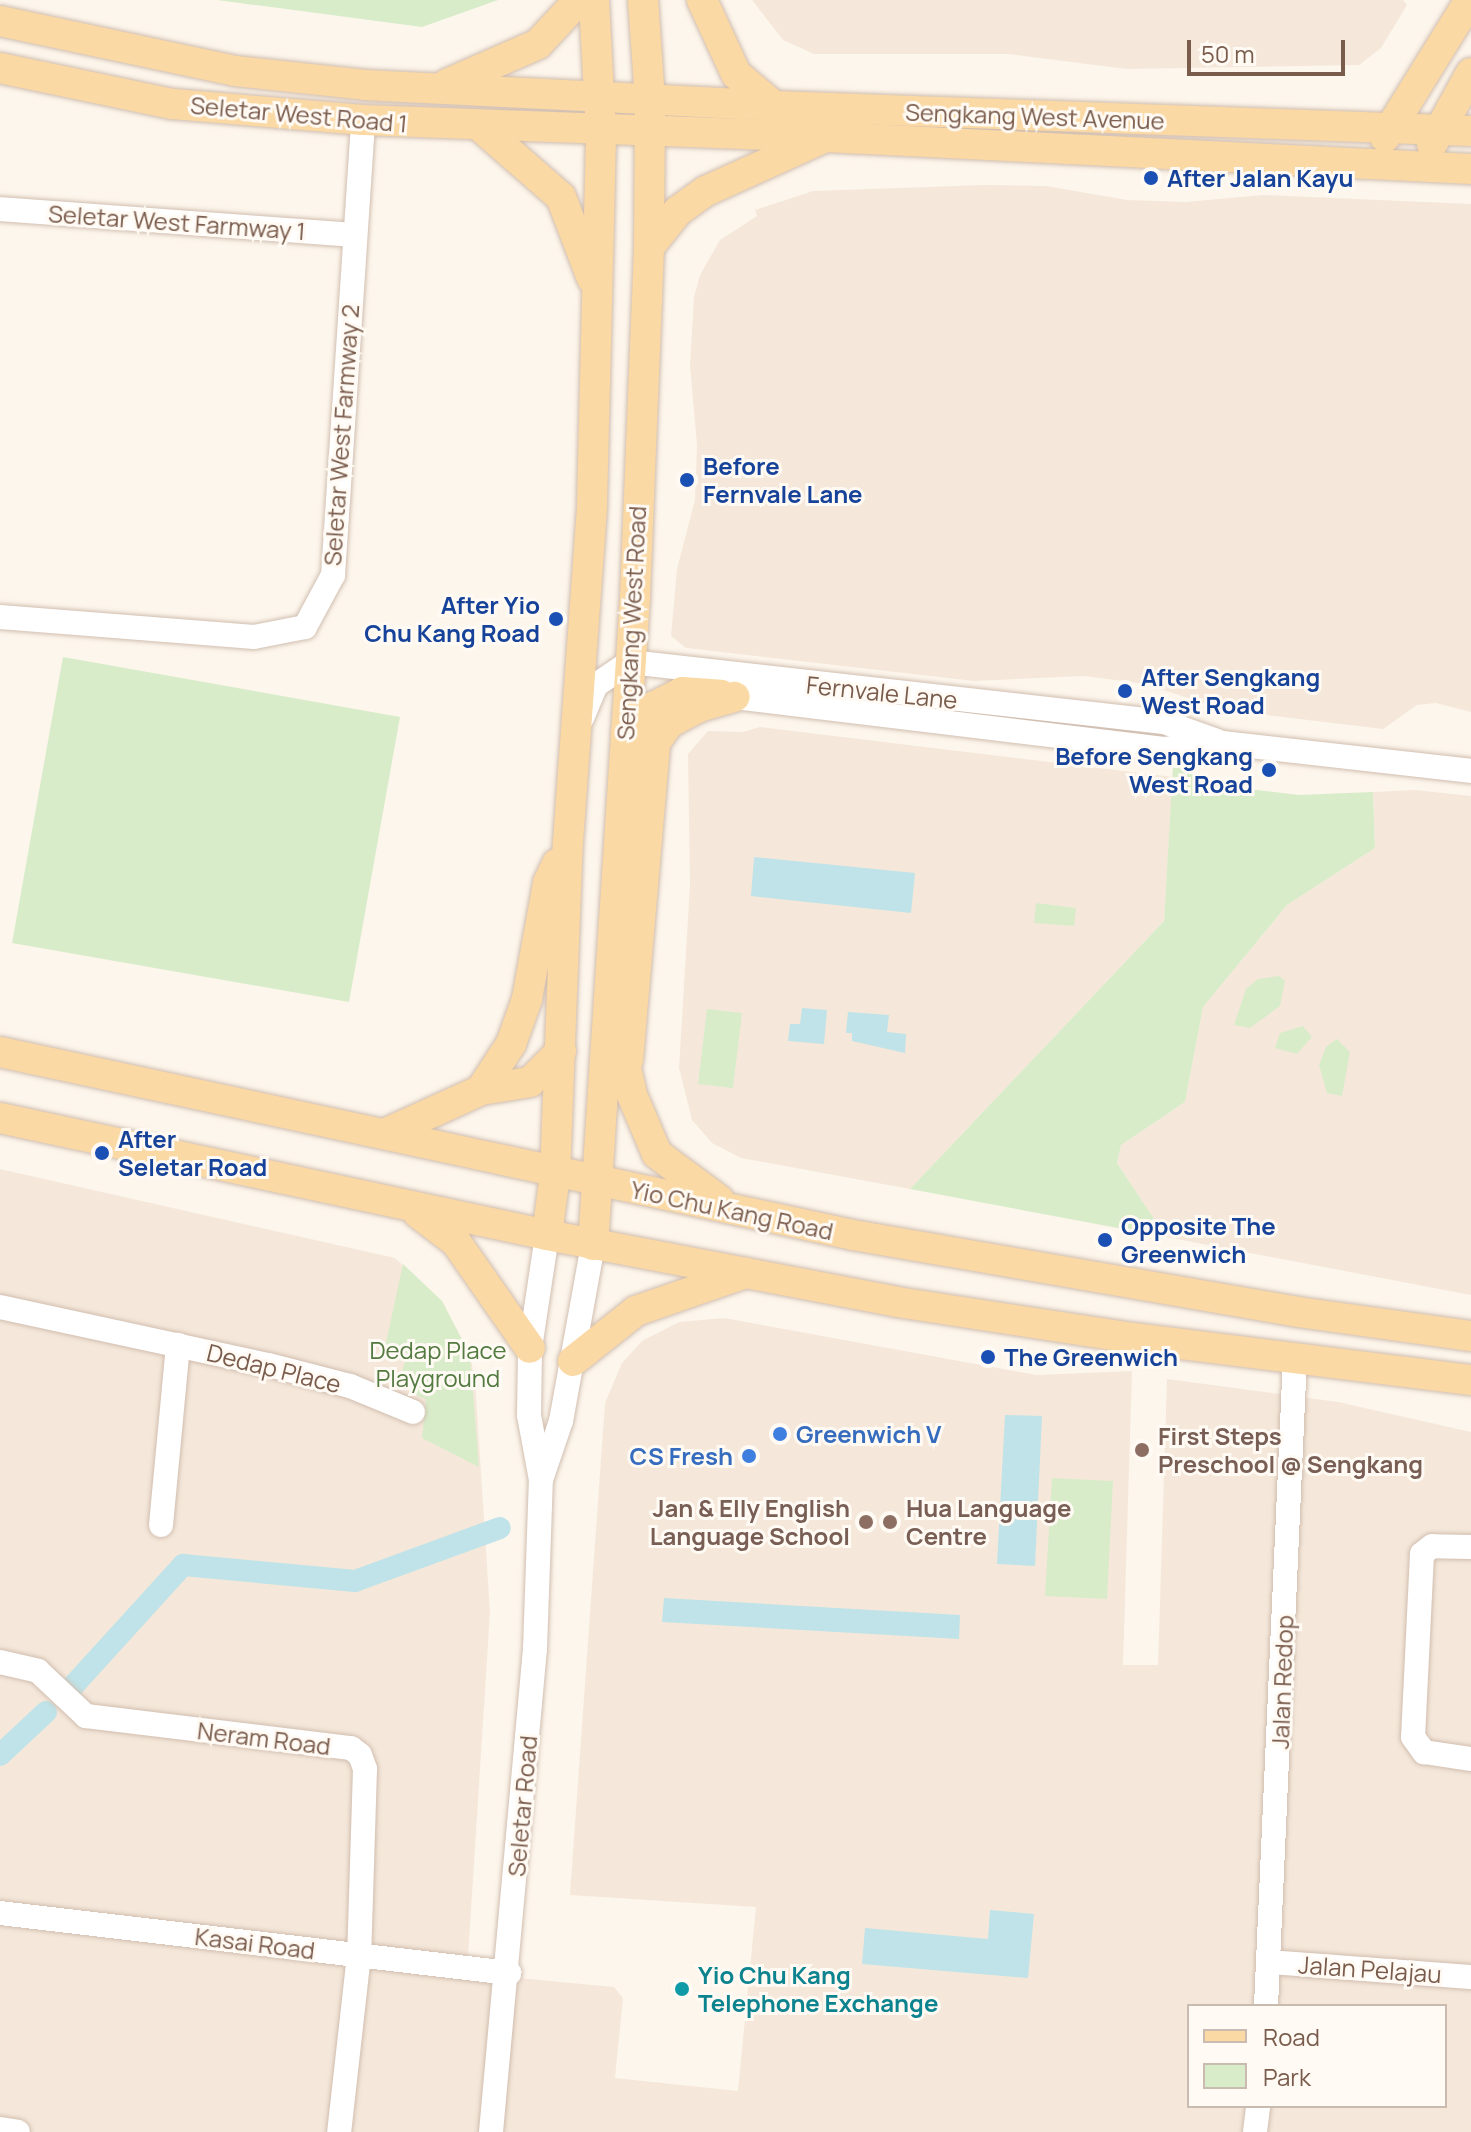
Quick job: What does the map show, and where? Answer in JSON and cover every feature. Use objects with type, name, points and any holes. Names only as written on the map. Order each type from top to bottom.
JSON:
[{"type":"main road","points":[[434,89],[512,60],[538,44],[579,0]]},
{"type":"main road","name":"Sengkang West Road","points":[[547,1235],[555,1175],[568,842],[592,505],[601,131],[594,0]]},
{"type":"main road","name":"Sengkang West Road","points":[[593,1245],[599,1182],[605,1007],[630,662],[649,247],[650,100],[643,0]]},
{"type":"main road","points":[[702,0],[736,74],[774,106]]},
{"type":"main road","points":[[1369,163],[1470,0]]},
{"type":"main road","name":"Seletar West Road 1","points":[[0,21],[235,71],[434,89],[599,97]]},
{"type":"main road","name":"Seletar West Road 1","points":[[0,68],[173,104],[483,129],[601,131]]},
{"type":"main road","points":[[1424,165],[1438,128],[1471,73]]},
{"type":"main road","name":"Sengkang West Avenue","points":[[599,97],[774,106],[1392,125],[1471,131]]},
{"type":"main road","points":[[483,129],[561,197],[597,292]]},
{"type":"main road","name":"Sengkang West Avenue","points":[[601,131],[826,137],[1471,169]]},
{"type":"main road","points":[[649,247],[678,211],[706,191],[826,137]]},
{"type":"main road","points":[[626,732],[653,707],[682,692],[735,697]]},
{"type":"main road","points":[[730,1208],[657,1154],[632,1095],[628,1060],[655,743],[669,723],[699,707],[735,697]]},
{"type":"main road","points":[[481,1090],[511,1044],[527,999],[548,883],[568,842]]},
{"type":"main road","points":[[605,1007],[628,1060]]},
{"type":"main road","points":[[389,1132],[481,1090],[530,1082],[549,1069],[561,1051]]},
{"type":"main road","name":"Yio Chu Kang Road","points":[[0,1052],[389,1132],[555,1175],[853,1235],[1298,1312],[1471,1336]]},
{"type":"main road","points":[[0,1118],[593,1245],[897,1302],[1471,1380]]},
{"type":"main road","points":[[410,1207],[456,1242],[530,1348]]},
{"type":"main road","points":[[573,1361],[636,1311],[747,1272]]},
{"type":"street","name":"Seletar West Farmway 2","points":[[0,617],[254,637],[305,627],[333,575],[353,235],[363,120]]},
{"type":"street","points":[[361,152],[383,136],[434,125]]},
{"type":"street","name":"Seletar West Farmway 1","points":[[0,209],[353,235]]},
{"type":"street","points":[[577,732],[596,685],[630,662]]},
{"type":"street","name":"Fernvale Lane","points":[[630,662],[854,701]]},
{"type":"street","name":"Fernvale Lane","points":[[735,697],[854,701],[1164,722],[1223,743],[1471,771]]},
{"type":"street","name":"Seletar Road","points":[[491,2132],[509,1973],[535,1649],[541,1480],[529,1415],[530,1348],[547,1235]]},
{"type":"street","name":"Seletar Road","points":[[541,1480],[561,1421],[593,1245]]},
{"type":"street","name":"Dedap Place","points":[[0,1307],[350,1386],[413,1412]]},
{"type":"street","name":"Dedap Place","points":[[161,1525],[178,1345]]},
{"type":"street","name":"Jalan Redop","points":[[1266,2004],[1295,1358]]},
{"type":"street","points":[[1471,1547],[1432,1546],[1422,1554],[1413,1737],[1424,1752],[1471,1759]]},
{"type":"street","name":"Neram Road","points":[[0,1662],[30,1667],[78,1712],[351,1748],[360,1755],[365,1769],[359,1955],[339,2132]]},
{"type":"street","name":"Kasai Road","points":[[0,1913],[509,1973]]},
{"type":"street","name":"Jalan Pelajau","points":[[1270,1962],[1471,1977]]},
{"type":"street","points":[[1255,2132],[1258,2108]]},
{"type":"street","points":[[0,2129],[18,2132]]},
{"type":"shaded area","points":[[752,0],[1403,0],[1407,5],[1381,48],[1359,65],[1127,69],[1009,54],[814,54],[783,40]]},
{"type":"shaded area","points":[[1046,186],[1127,200],[1186,202],[1263,195],[1471,204],[1471,712],[1436,703],[1417,705],[1383,729],[1225,710],[1145,684],[1084,676],[974,681],[686,648],[671,636],[677,569],[695,500],[697,445],[690,365],[694,297],[700,275],[720,240],[757,216],[755,210],[813,191]]},
{"type":"shaded area","points":[[760,727],[1173,777],[1164,921],[910,1189],[741,1158],[712,1143],[692,1120],[679,1068],[690,885],[688,754],[708,731],[743,732]]},
{"type":"shaded area","points":[[1415,790],[1471,796],[1471,1295],[1166,1237],[1117,1163],[1121,1145],[1185,1102],[1203,1007],[1287,905],[1375,848],[1373,792]]},
{"type":"shaded area","points":[[0,1169],[395,1258],[442,1301],[470,1355],[475,1380],[490,1612],[467,1973],[614,1987],[623,1998],[615,2078],[738,2091],[756,1907],[570,1895],[605,1403],[622,1363],[642,1341],[679,1322],[724,1318],[1036,1375],[1132,1371],[1123,1665],[1158,1665],[1167,1379],[1338,1402],[1471,1432],[1471,2132],[0,2132]]},
{"type":"green space","points":[[217,0],[498,0],[422,27]]},
{"type":"green space","points":[[63,657],[400,717],[349,1002],[12,943]]},
{"type":"green space","points":[[1173,766],[1239,788],[1299,795],[1373,792],[1375,848],[1287,905],[1203,1007],[1185,1102],[1121,1145],[1117,1163],[1166,1237],[910,1189],[1164,921]]},
{"type":"green space","points":[[1036,903],[1076,908],[1074,926],[1034,923]]},
{"type":"green space","points":[[1279,976],[1285,981],[1280,1006],[1250,1028],[1234,1025],[1246,989],[1258,979]]},
{"type":"green space","points":[[707,1009],[742,1013],[733,1088],[698,1084]]},
{"type":"green space","points":[[1303,1026],[1312,1037],[1297,1054],[1275,1048],[1280,1033]]},
{"type":"green space","points":[[1337,1039],[1350,1052],[1342,1096],[1327,1093],[1319,1065],[1326,1047]]},
{"type":"green space","name":"Dedap Place Playground","points":[[403,1264],[442,1301],[470,1355],[479,1467],[422,1438],[426,1399],[410,1393],[402,1372],[407,1353],[385,1347]]},
{"type":"green space","points":[[1052,1478],[1113,1481],[1107,1599],[1045,1596]]},
{"type":"water","points":[[754,857],[915,873],[911,913],[751,896]]},
{"type":"water","points":[[802,1008],[827,1010],[824,1044],[788,1041],[790,1024],[800,1024]]},
{"type":"water","points":[[848,1012],[889,1015],[887,1032],[906,1034],[905,1053],[852,1041],[852,1033],[846,1033]]},
{"type":"water","points":[[1005,1415],[1042,1416],[1035,1566],[997,1564]]},
{"type":"water","points":[[664,1598],[960,1615],[959,1639],[662,1622]]},
{"type":"water","points":[[990,1910],[1034,1914],[1028,1978],[862,1964],[865,1928],[988,1939]]},
{"type":"waterway","points":[[73,1686],[183,1565],[355,1581],[500,1528]]},
{"type":"waterway","points":[[0,1755],[46,1712]]},
{"type":"place","name":"After Jalan Kayu","points":[[1151,178]]},
{"type":"place","name":"Before Fernvale Lane","points":[[687,480]]},
{"type":"place","name":"After Yio Chu Kang Road","points":[[556,619]]},
{"type":"place","name":"After Sengkang West Road","points":[[1125,691]]},
{"type":"place","name":"Before Sengkang West Road","points":[[1269,770]]},
{"type":"place","name":"After Seletar Road","points":[[102,1153]]},
{"type":"place","name":"Opposite The Greenwich","points":[[1105,1240]]},
{"type":"place","name":"The Greenwich","points":[[988,1357]]},
{"type":"place","name":"Greenwich V","points":[[780,1434]]},
{"type":"place","name":"First Steps Preschool @ Sengkang","points":[[1142,1450]]},
{"type":"place","name":"CS Fresh","points":[[749,1456]]},
{"type":"place","name":"Jan & Elly English Language School","points":[[866,1522]]},
{"type":"place","name":"Hua Language Centre","points":[[890,1522]]},
{"type":"place","name":"Yio Chu Kang Telephone Exchange","points":[[682,1989]]}]
